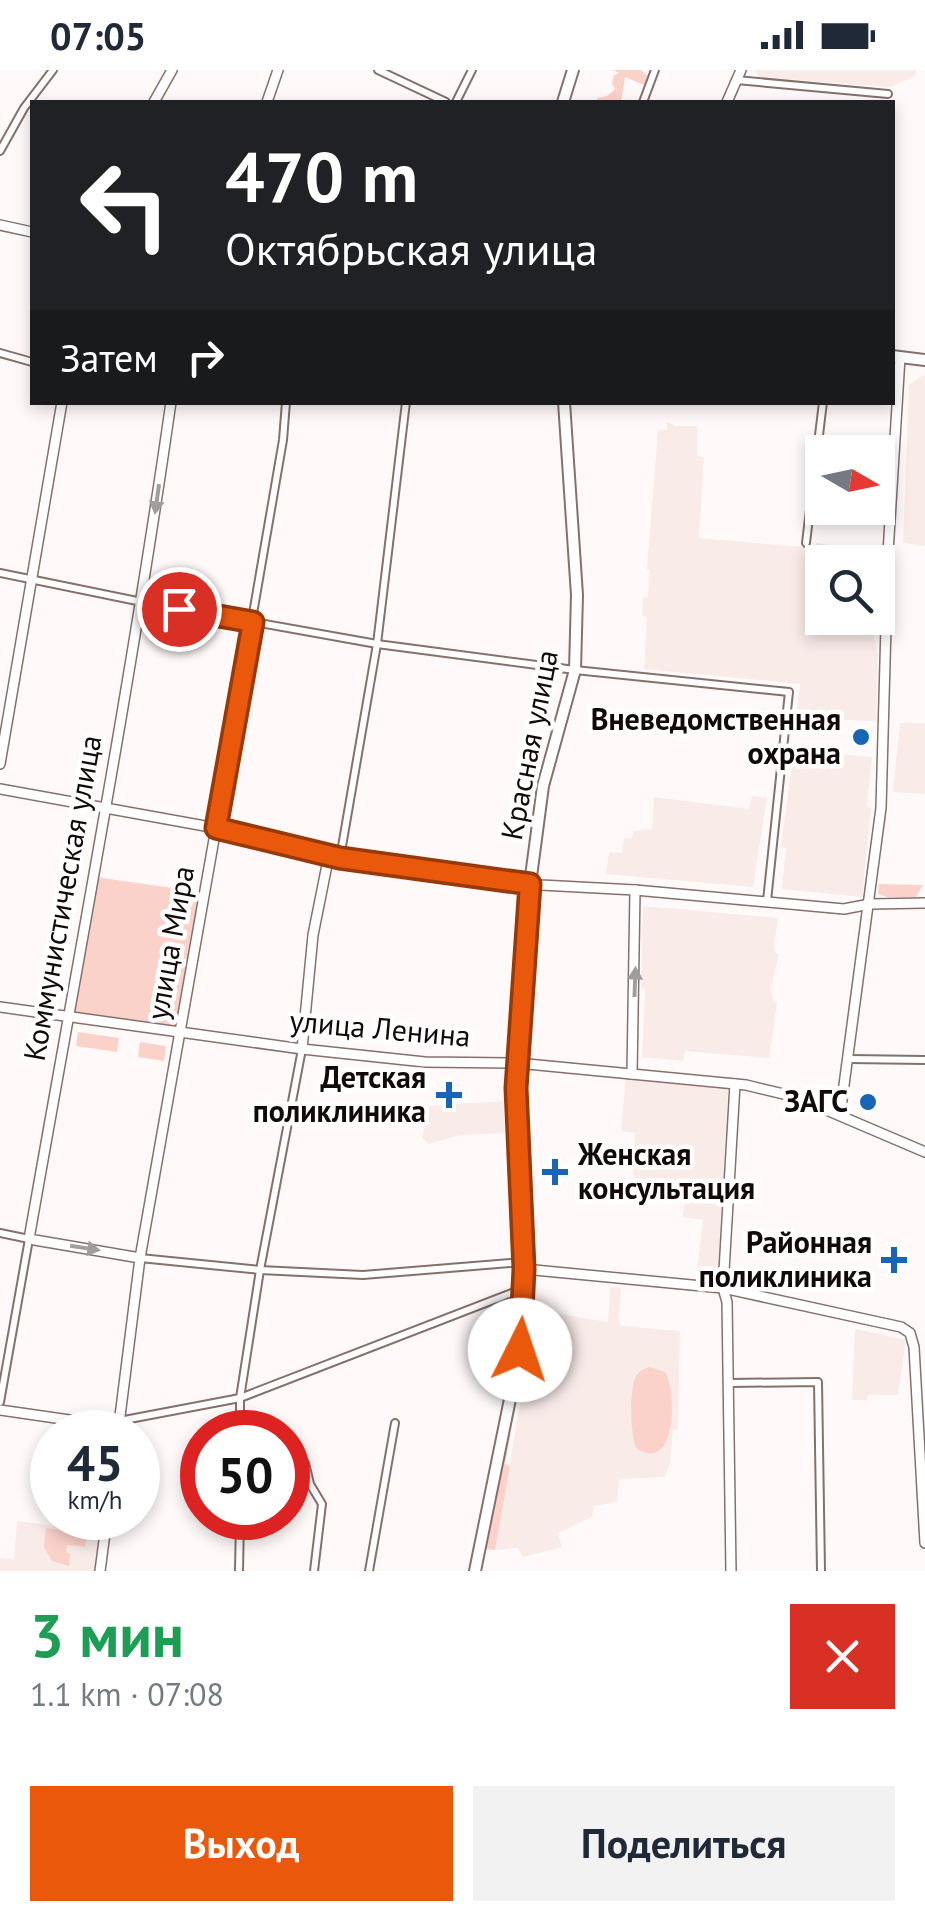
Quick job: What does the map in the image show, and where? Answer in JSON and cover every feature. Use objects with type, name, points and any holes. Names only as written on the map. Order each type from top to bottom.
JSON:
[{"type":"main road","points":[[564,100],[572,70]]},
{"type":"main road","points":[[896,357],[925,360]]},
{"type":"main road","name":"Красная улица","points":[[475,1571],[520,1350],[524,1265],[517,1063],[530,884],[543,786],[576,670],[577,595],[564,405]]},
{"type":"street","points":[[0,151],[24,108],[52,70]]},
{"type":"street","points":[[155,100],[172,70]]},
{"type":"street","points":[[268,100],[278,70]]},
{"type":"street","points":[[378,70],[442,100]]},
{"type":"street","points":[[457,100],[472,70]]},
{"type":"street","points":[[644,100],[655,70]]},
{"type":"street","points":[[728,100],[739,75],[888,94]]},
{"type":"street","points":[[0,225],[30,232]]},
{"type":"street","points":[[0,353],[30,361]]},
{"type":"street","points":[[0,764],[62,405]]},
{"type":"street","name":"Коммунистическая улица","points":[[0,1402],[142,602],[171,405]]},
{"type":"street","name":"улица Мира","points":[[120,1410],[140,1258],[253,622],[286,405]]},
{"type":"street","points":[[240,1410],[260,1270],[302,1049],[313,935],[334,857],[377,644],[406,405]]},
{"type":"street","points":[[806,543],[823,405]]},
{"type":"street","points":[[840,1115],[881,808],[894,405]]},
{"type":"street","points":[[0,572],[377,644],[789,692],[767,901]]},
{"type":"street","points":[[0,789],[216,828],[334,857],[530,884],[844,909],[870,904],[925,903]]},
{"type":"street","points":[[632,1074],[635,890]]},
{"type":"street","name":"улица Ленина","points":[[0,1007],[426,1062],[517,1063],[735,1084],[796,1097],[925,1152]]},
{"type":"street","points":[[849,1058],[925,1060]]},
{"type":"street","points":[[732,1571],[724,1288],[735,1084]]},
{"type":"street","points":[[0,1234],[140,1258],[260,1270],[364,1275],[524,1265],[724,1288],[901,1327],[910,1333],[914,1347],[925,1542]]},
{"type":"street","points":[[160,1417],[240,1398],[524,1289]]},
{"type":"street","points":[[728,1383],[818,1382],[822,1571]]},
{"type":"street","points":[[0,1410],[30,1414]]},
{"type":"street","points":[[370,1571],[395,1423]]},
{"type":"street","points":[[310,1484],[322,1504],[314,1571]]},
{"type":"street","points":[[100,1571],[104,1540]]},
{"type":"street","points":[[239,1571],[240,1540]]},
{"type":"shaded area","points":[[613,70],[641,70],[649,77],[644,85],[625,77],[621,100],[598,100],[615,89],[614,75],[619,73]]},
{"type":"shaded area","points":[[756,70],[916,70],[915,76],[891,87],[758,77]]},
{"type":"shaded area","points":[[925,374],[925,546],[903,543],[909,385]]},
{"type":"shaded area","points":[[667,422],[697,426],[697,456],[704,457],[699,538],[805,547],[805,635],[874,635],[878,654],[876,721],[796,718],[800,684],[644,669],[647,617],[642,616],[643,598],[648,597],[658,430],[667,430]]},
{"type":"shaded area","points":[[900,723],[925,723],[925,794],[893,792]]},
{"type":"shaded area","points":[[816,752],[872,757],[862,897],[782,889],[786,848],[781,847],[793,756],[815,756]]},
{"type":"shaded area","points":[[752,796],[767,798],[753,887],[606,874],[609,852],[622,853],[624,838],[632,838],[633,831],[652,829],[654,797],[749,809]]},
{"type":"shaded area","points":[[96,877],[200,892],[175,1028],[73,1015]]},
{"type":"shaded area","points":[[879,884],[923,885],[916,897],[887,897],[878,894]]},
{"type":"shaded area","points":[[643,906],[778,918],[774,946],[779,954],[771,988],[773,1002],[777,1003],[769,1058],[685,1051],[683,1061],[642,1057]]},
{"type":"shaded area","points":[[78,1032],[119,1038],[117,1052],[76,1046]]},
{"type":"shaded area","points":[[140,1042],[166,1046],[164,1061],[138,1057]]},
{"type":"shaded area","points":[[626,1076],[721,1085],[728,1091],[718,1274],[711,1280],[696,1279],[703,1220],[683,1217],[686,1191],[635,1191],[635,1133],[621,1131]]},
{"type":"shaded area","points":[[503,1101],[505,1133],[460,1135],[429,1144],[422,1138],[430,1106]]},
{"type":"shaded area","points":[[610,1287],[621,1288],[622,1326],[680,1331],[678,1429],[673,1430],[670,1464],[664,1477],[619,1479],[617,1502],[594,1506],[592,1517],[558,1533],[562,1547],[523,1557],[518,1548],[495,1550],[525,1375],[553,1378],[560,1314],[608,1322]]},
{"type":"shaded area","points":[[855,1329],[906,1340],[898,1395],[868,1395],[867,1400],[852,1400]]},
{"type":"shaded area","points":[[649,1367],[665,1372],[672,1410],[667,1439],[661,1449],[651,1453],[637,1449],[631,1413],[636,1376]]},
{"type":"shaded area","points":[[511,1432],[505,1464],[510,1466],[495,1550],[483,1549],[505,1443]]},
{"type":"shaded area","points":[[17,1521],[30,1523],[30,1540],[101,1540],[96,1571],[0,1571],[0,1558],[14,1559]]},
{"type":"shaded area","points":[[45,1540],[86,1540],[85,1547],[67,1545],[69,1566],[52,1561]]},
{"type":"place","name":"Вневедомственная охрана","points":[[861,737]]},
{"type":"place","name":"Детская поликлиника","points":[[449,1095]]},
{"type":"place","name":"ЗАГС","points":[[868,1102]]},
{"type":"place","name":"Женская консультация","points":[[555,1172]]},
{"type":"place","name":"Районная поликлиника","points":[[894,1260]]},
{"type":"route","points":[[179,609],[253,622],[216,828],[340,858],[530,884],[516,1088],[524,1269],[520,1350]]}]
